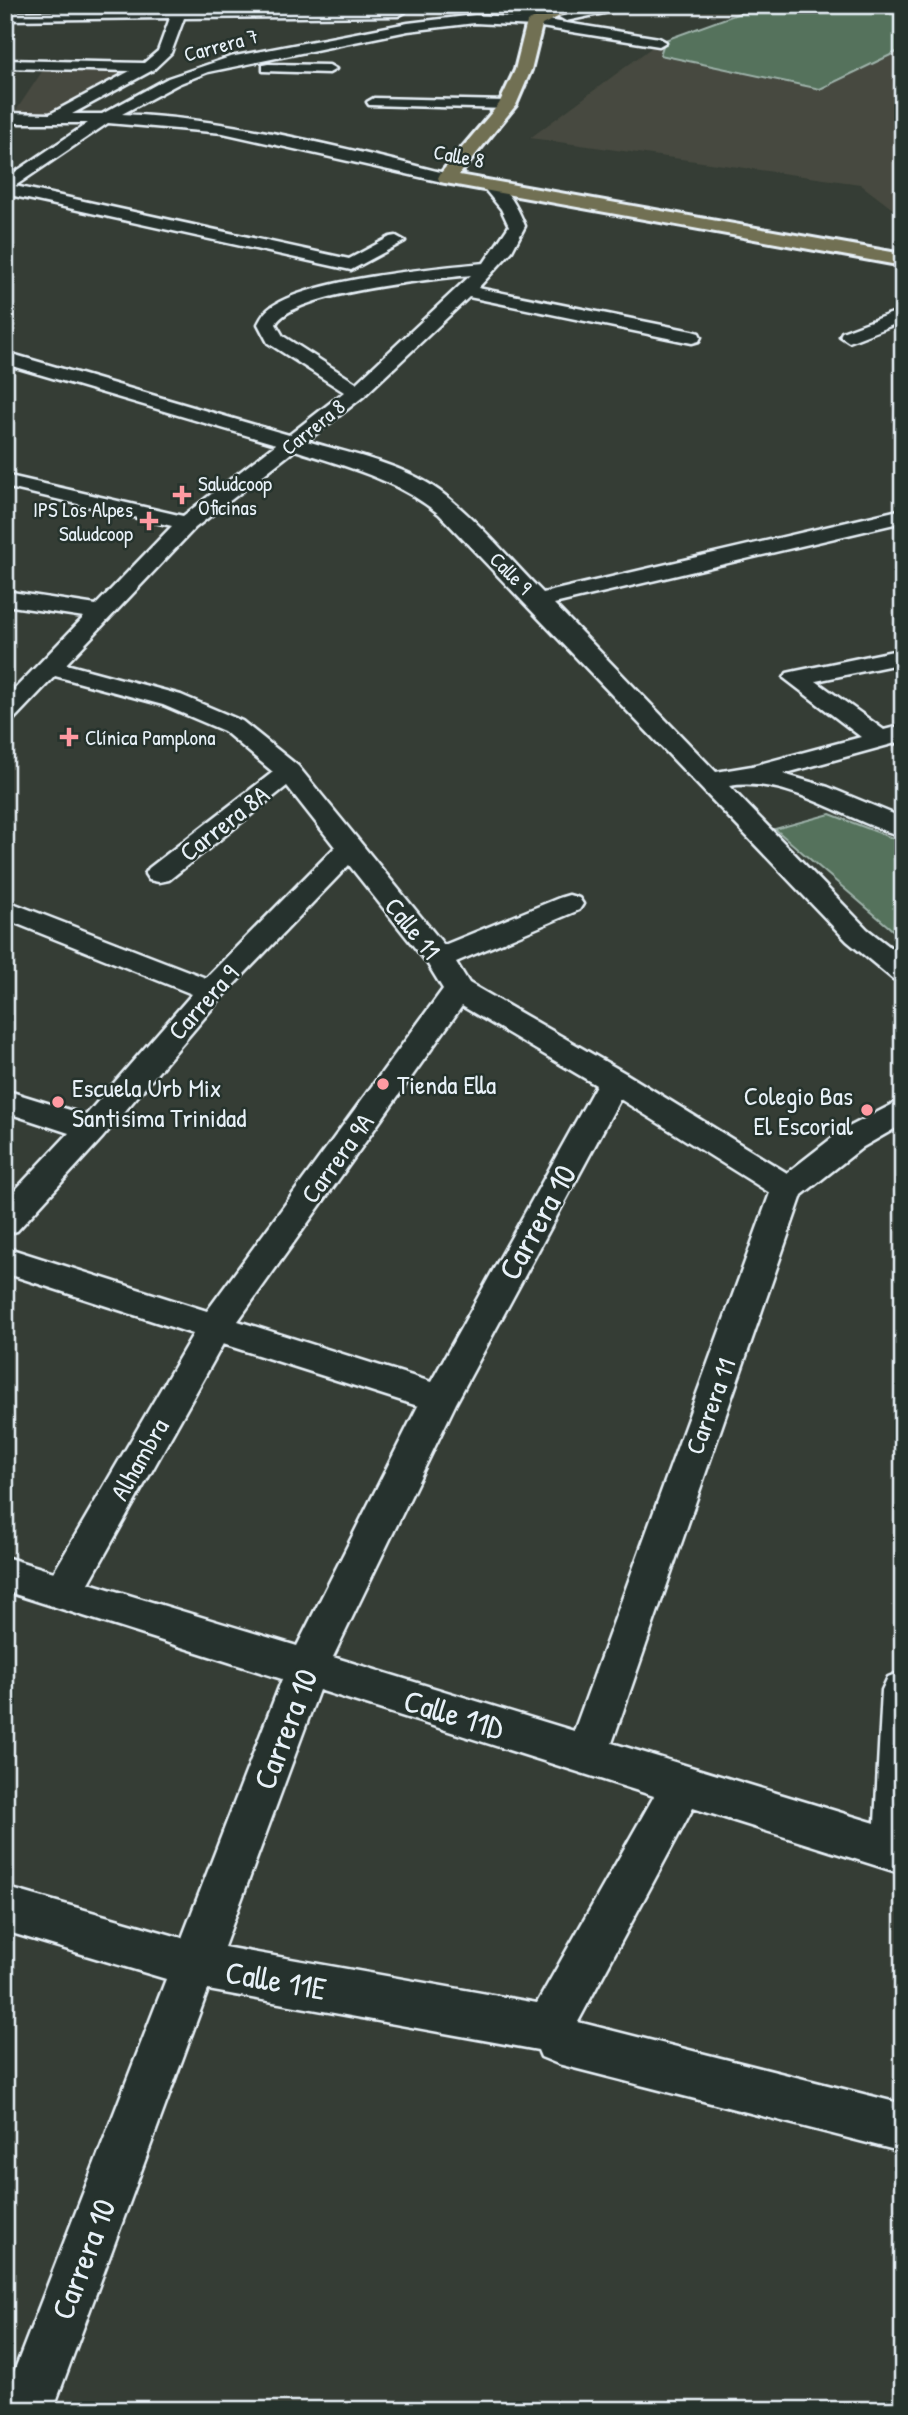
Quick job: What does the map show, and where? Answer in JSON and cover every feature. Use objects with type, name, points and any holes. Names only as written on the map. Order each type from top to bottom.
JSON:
[{"type":"highway","points":[[447,178],[507,105],[541,19],[570,6]]},
{"type":"highway","name":"Calle 8","points":[[447,178],[903,260]]},
{"type":"street","points":[[541,19],[636,5]]},
{"type":"street","points":[[5,16],[180,11],[477,12],[499,6]]},
{"type":"street","name":"Carrera 7","points":[[50,119],[148,67],[164,53],[180,11]]},
{"type":"street","name":"Carrera 7","points":[[5,188],[90,118],[211,65],[477,12],[541,19]]},
{"type":"street","points":[[541,19],[659,42]]},
{"type":"street","points":[[5,64],[148,67]]},
{"type":"street","points":[[211,65],[329,69]]},
{"type":"street","points":[[374,102],[507,105]]},
{"type":"street","name":"Calle 8","points":[[5,118],[90,118],[191,124],[255,135],[447,178]]},
{"type":"street","name":"Carrera 8","points":[[5,714],[52,668],[187,523],[293,444],[357,392],[489,268],[506,247],[517,226],[509,208],[489,186]]},
{"type":"street","points":[[5,188],[243,243],[261,232],[369,255],[396,241]]},
{"type":"street","points":[[357,392],[275,339],[267,324],[275,311],[307,298],[434,274],[489,268]]},
{"type":"street","points":[[467,291],[692,337]]},
{"type":"street","points":[[849,336],[903,314]]},
{"type":"street","name":"Calle 9","points":[[5,358],[129,392],[391,474],[422,489],[447,509],[538,601],[857,935],[903,972]]},
{"type":"street","points":[[5,481],[187,523]]},
{"type":"street","points":[[538,601],[903,515]]},
{"type":"street","points":[[5,598],[100,614]]},
{"type":"street","points":[[891,736],[796,678],[903,656]]},
{"type":"street","name":"Calle 11","points":[[52,668],[172,700],[233,726],[289,772],[439,958],[458,990],[614,1081],[788,1189]]},
{"type":"street","points":[[709,781],[754,774],[891,736]]},
{"type":"street","name":"Carrera 8A","points":[[159,874],[289,772]]},
{"type":"street","points":[[754,774],[819,793],[903,828]]},
{"type":"street","name":"Carrera 9","points":[[5,1222],[92,1129],[211,991],[349,849]]},
{"type":"street","points":[[439,958],[569,904]]},
{"type":"street","points":[[5,909],[211,991]]},
{"type":"street","name":"Carrera 9A","points":[[216,1325],[458,990]]},
{"type":"street","name":"Carrera 10","points":[[26,2410],[307,1668],[440,1399],[614,1081]]},
{"type":"street","points":[[5,1101],[92,1129]]},
{"type":"street","points":[[788,1189],[852,1139],[903,1110]]},
{"type":"street","name":"Carrera 11","points":[[586,1755],[788,1189]]},
{"type":"street","points":[[5,1260],[216,1325],[440,1399]]},
{"type":"street","name":"Alhambra","points":[[62,1592],[216,1325]]},
{"type":"street","name":"Calle 11D","points":[[5,1574],[899,1852]]},
{"type":"street","points":[[899,1852],[903,1690]]},
{"type":"street","points":[[553,2025],[683,1785]]},
{"type":"street","name":"Calle 11E","points":[[5,1909],[195,1965],[553,2025],[558,2040],[581,2049],[903,2128]]},
{"type":"shaded area","points":[[762,5],[903,5],[903,217],[860,184],[530,138],[659,42]]},
{"type":"shaded area","points":[[45,67],[134,69],[47,113],[15,112]]},
{"type":"green space","points":[[762,5],[903,5],[903,49],[820,89],[660,55],[665,40]]},
{"type":"green space","points":[[830,814],[903,842],[903,939],[775,829]]},
{"type":"place","name":"Saludcoop Oficinas","points":[[182,495]]},
{"type":"place","name":"IPS Los Alpes Saludcoop","points":[[149,521]]},
{"type":"place","name":"Clínica Pamplona","points":[[69,737]]},
{"type":"place","name":"Tienda Ella","points":[[383,1084]]},
{"type":"place","name":"Escuela Urb Mix Santisima Trinidad","points":[[58,1102]]},
{"type":"place","name":"Colegio Bas El Escorial","points":[[867,1110]]}]
